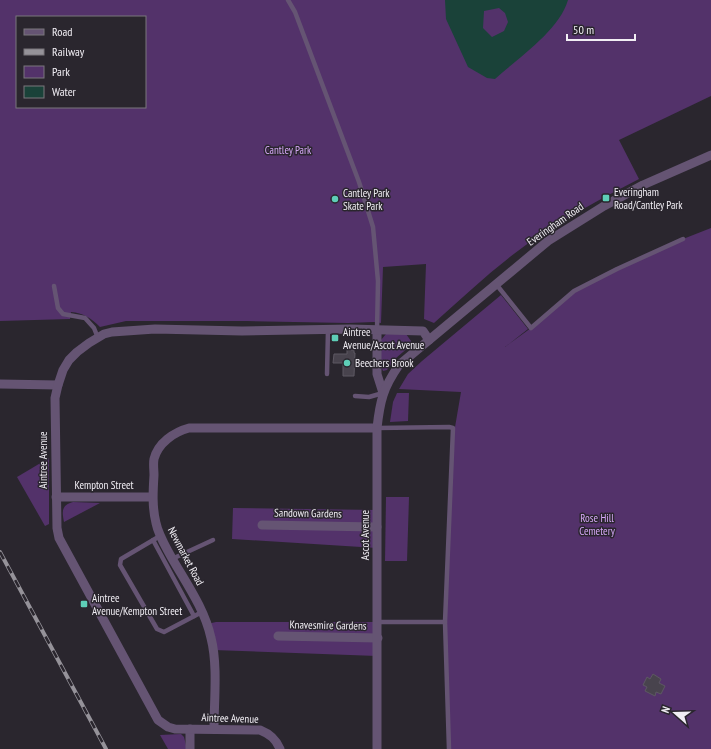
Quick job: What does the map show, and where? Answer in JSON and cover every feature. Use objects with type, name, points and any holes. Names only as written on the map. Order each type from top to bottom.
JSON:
[{"type":"street","name":"Everingham Road","points":[[430,340],[548,241],[604,206],[643,184],[711,155]]},
{"type":"street","name":"Aintree Avenue","points":[[280,749],[273,737],[260,730],[175,728],[168,727],[158,720],[59,538],[57,528],[56,497],[55,398],[63,370],[69,360],[77,352],[104,334],[112,332],[155,329],[242,331],[423,331],[430,340]]},
{"type":"street","points":[[377,330],[377,374],[383,393]]},
{"type":"street","name":"Ascot Avenue","points":[[377,749],[377,428],[379,405],[383,393],[400,365],[430,340]]},
{"type":"street","points":[[0,384],[58,385]]},
{"type":"street","name":"Newmarket Road","points":[[214,729],[214,660],[212,639],[198,614],[172,559],[156,538],[156,523],[152,497],[154,460],[157,452],[173,434],[189,428],[377,428]]},
{"type":"street","name":"Kempton Street","points":[[56,497],[152,497]]},
{"type":"street","name":"Sandown Gardens","points":[[262,524],[377,527]]},
{"type":"street","name":"Knavesmire Gardens","points":[[278,636],[378,638]]},
{"type":"street","points":[[190,729],[190,749]]},
{"type":"lane","points":[[288,0],[295,12],[359,182],[373,227],[378,281],[377,330]]},
{"type":"lane","points":[[496,284],[531,328],[574,291],[623,266],[683,239]]},
{"type":"lane","points":[[54,286],[58,308],[63,314],[85,318],[94,328],[98,338]]},
{"type":"lane","points":[[327,374],[328,330]]},
{"type":"lane","points":[[355,396],[369,397],[383,393]]},
{"type":"lane","points":[[377,428],[453,428],[454,433],[445,622],[448,749]]},
{"type":"lane","points":[[156,538],[198,614],[164,632],[157,629],[120,565],[121,559],[156,538]]},
{"type":"lane","points":[[172,559],[214,540]]},
{"type":"lane","points":[[378,622],[445,622]]},
{"type":"green space","name":"Cantley Park","points":[[0,0],[711,0],[711,96],[619,140],[639,179],[611,193],[517,251],[469,291],[434,323],[424,319],[426,264],[383,267],[381,323],[126,321],[100,327],[87,316],[71,312],[70,319],[0,321]]},
{"type":"green space","name":"Rose Hill Cemetery","points":[[711,228],[711,749],[449,749],[445,622],[454,433],[461,392],[399,389],[408,374],[422,361],[501,295],[528,329],[505,347],[531,328],[574,291],[683,239]]},
{"type":"green space","points":[[386,334],[406,334],[411,341],[410,346],[396,358],[387,370],[383,371],[381,366],[381,340]]},
{"type":"green space","points":[[397,393],[409,393],[408,421],[390,422],[393,402]]},
{"type":"green space","points":[[49,458],[49,524],[45,526],[17,477]]},
{"type":"green space","points":[[386,497],[409,497],[407,561],[385,561]]},
{"type":"green space","points":[[73,502],[100,503],[64,522],[63,509],[66,505]]},
{"type":"green space","points":[[233,508],[378,510],[377,548],[232,539]]},
{"type":"green space","points":[[216,622],[378,622],[377,656],[213,650],[207,624]]},
{"type":"green space","points":[[181,734],[184,737],[187,749],[168,749],[160,735]]},
{"type":"water","points":[[445,0],[568,0],[556,22],[547,33],[495,79],[487,78],[468,67],[446,19]],"holes":[[[499,8],[505,13],[508,22],[504,31],[492,37],[483,28],[484,11]]]},
{"type":"building","name":"Beechers Brook","points":[[347,350],[354,350],[355,353],[354,376],[343,376],[343,363],[333,363],[334,354],[347,354]]},
{"type":"building","points":[[653,674],[661,679],[659,683],[665,686],[661,694],[656,692],[655,696],[645,691],[647,687],[643,685],[647,677],[650,679]]},
{"type":"railway","points":[[0,552],[106,749]]},
{"type":"place","name":"Everingham Road/Cantley Park","points":[[606,198]]},
{"type":"place","name":"Cantley Park Skate Park","points":[[335,199]]},
{"type":"place","name":"Aintree Avenue/Ascot Avenue","points":[[335,338]]},
{"type":"place","name":"Beechers Brook","points":[[347,363]]},
{"type":"place","name":"Aintree Avenue/Kempton Street","points":[[84,604]]}]
